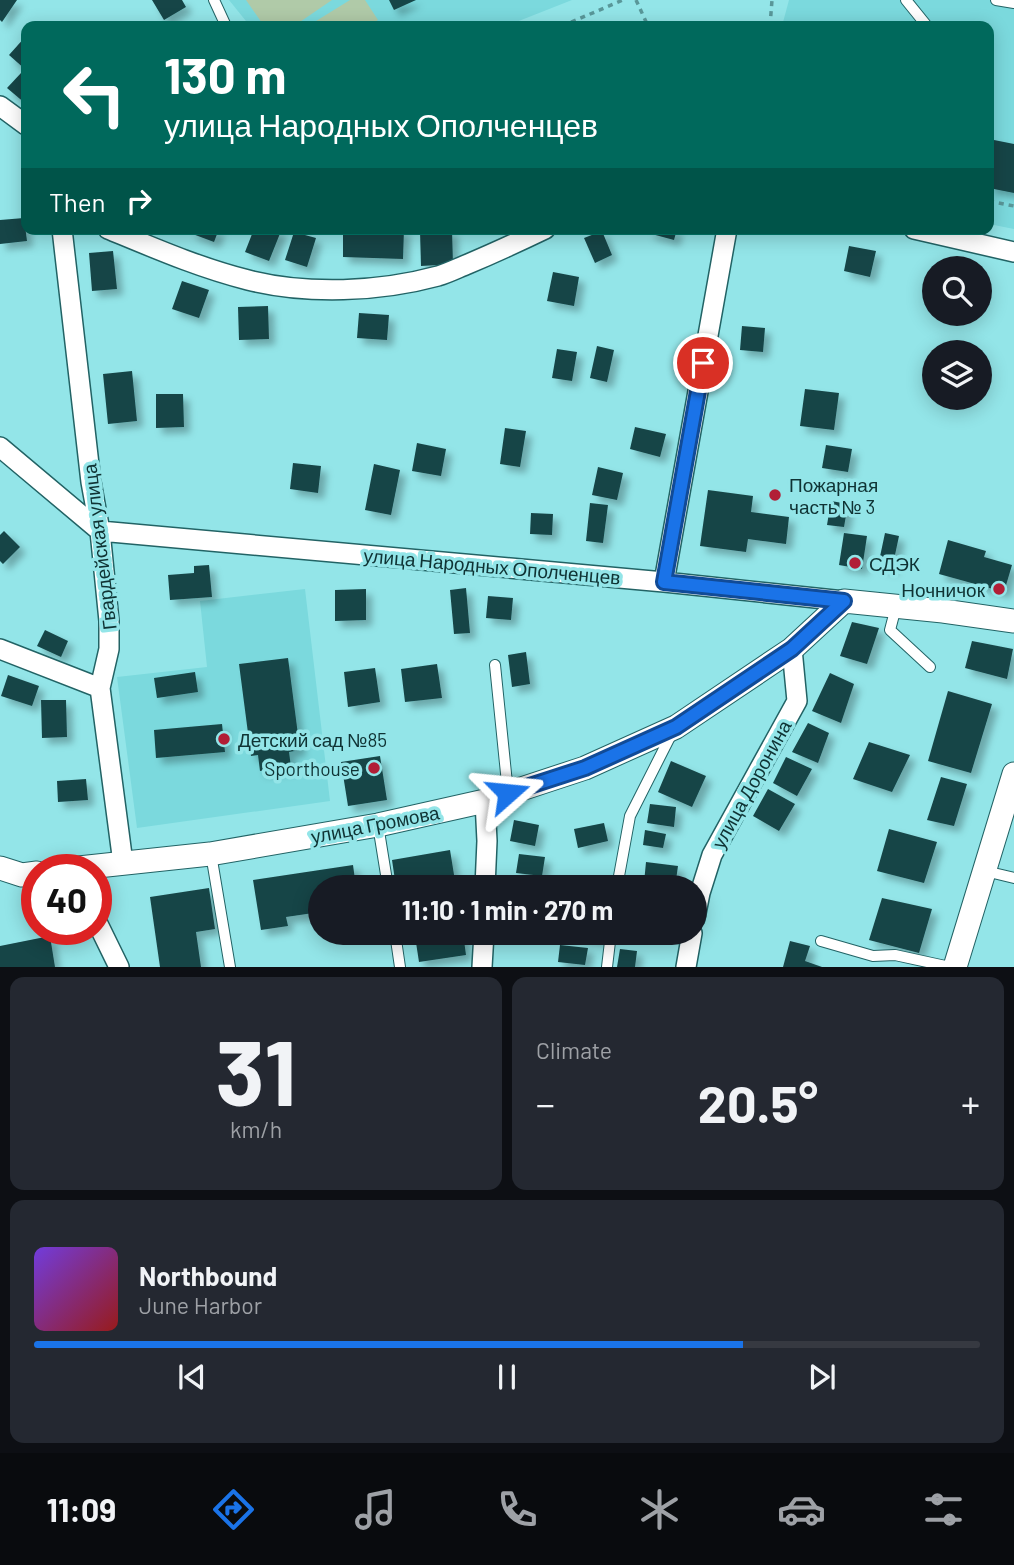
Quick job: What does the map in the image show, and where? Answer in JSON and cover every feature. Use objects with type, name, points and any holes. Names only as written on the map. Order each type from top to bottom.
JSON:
[{"type":"street","points":[[0,106],[21,121]]},
{"type":"street","name":"Гвардейская улица","points":[[63,235],[110,621],[109,649],[100,688],[123,863]]},
{"type":"street","points":[[122,235],[251,281],[351,290],[399,285],[440,275],[532,235]]},
{"type":"street","points":[[664,582],[726,235]]},
{"type":"street","points":[[940,235],[1014,252]]},
{"type":"street","points":[[0,447],[100,531]]},
{"type":"street","name":"улица Народных Ополченцев","points":[[100,531],[664,582],[1014,621]]},
{"type":"street","name":"улица Громова","points":[[112,864],[211,854],[378,825],[485,801],[585,768],[676,727],[792,649],[844,601]]},
{"type":"street","points":[[0,649],[100,688]]},
{"type":"street","name":"улица Доронина","points":[[706,875],[712,855],[797,701],[792,649]]},
{"type":"street","points":[[953,967],[1014,774]]},
{"type":"street","points":[[485,801],[486,875]]},
{"type":"street","points":[[0,868],[20,876]]},
{"type":"street","points":[[108,945],[119,967]]},
{"type":"street","points":[[482,967],[483,945]]},
{"type":"street","points":[[686,967],[690,945]]},
{"type":"lane","points":[[214,0],[224,21]]},
{"type":"lane","points":[[906,0],[923,21]]},
{"type":"lane","points":[[996,0],[1014,3]]},
{"type":"lane","points":[[896,607],[890,630],[930,667]]},
{"type":"lane","points":[[495,665],[508,793]]},
{"type":"lane","points":[[619,875],[630,816],[676,727]]},
{"type":"lane","points":[[378,825],[385,875]]},
{"type":"lane","points":[[211,854],[230,967]]},
{"type":"lane","points":[[984,871],[1014,878]]},
{"type":"lane","points":[[821,941],[873,956],[895,955],[953,967]]},
{"type":"lane","points":[[396,945],[400,967]]},
{"type":"lane","points":[[607,967],[610,945]]},
{"type":"path","points":[[574,21],[622,0]]},
{"type":"path","points":[[636,0],[646,21]]},
{"type":"path","points":[[770,21],[772,0]]},
{"type":"path","points":[[994,202],[1014,206]]},
{"type":"shaded area","points":[[229,0],[572,0],[519,21],[246,21]]},
{"type":"shaded area","points":[[789,0],[1014,0],[1014,229],[994,225],[994,21],[783,21]]},
{"type":"shaded area","name":"Детский сад №85","points":[[305,589],[330,801],[137,828],[117,677],[207,667],[200,601]]},
{"type":"green space","points":[[246,0],[332,0],[301,21],[261,21]]},
{"type":"green space","points":[[350,0],[365,0],[378,20],[376,21],[316,21]]},
{"type":"building","points":[[0,0],[17,0],[2,22],[0,20]]},
{"type":"building","points":[[152,0],[182,0],[186,7],[164,20]]},
{"type":"building","points":[[389,0],[416,0],[394,10]]},
{"type":"building","points":[[21,42],[21,66],[9,55]]},
{"type":"building","points":[[21,73],[21,100],[7,88]]},
{"type":"building","points":[[994,140],[1014,144],[1014,193],[994,189]]},
{"type":"building","points":[[21,218],[21,235],[26,235],[27,241],[0,244],[0,220]]},
{"type":"building","points":[[195,235],[217,235],[214,242]]},
{"type":"building","points":[[252,235],[279,235],[269,261],[245,252]]},
{"type":"building","points":[[293,235],[316,238],[307,267],[285,260]]},
{"type":"building","points":[[343,235],[404,235],[403,259],[343,257]]},
{"type":"building","points":[[420,235],[452,235],[453,264],[421,266]]},
{"type":"building","points":[[604,235],[612,255],[595,263],[584,238]]},
{"type":"building","points":[[655,235],[675,235],[674,240]]},
{"type":"building","points":[[849,246],[876,251],[870,277],[844,271]]},
{"type":"building","points":[[113,251],[117,289],[92,291],[89,253]]},
{"type":"building","points":[[553,272],[579,277],[574,306],[547,301]]},
{"type":"building","points":[[182,281],[209,290],[199,318],[172,309]]},
{"type":"building","points":[[268,306],[269,339],[239,340],[238,307]]},
{"type":"building","points":[[359,313],[389,315],[387,340],[357,338]]},
{"type":"building","points":[[742,326],[765,328],[763,352],[740,350]]},
{"type":"building","points":[[597,346],[614,350],[607,382],[590,378]]},
{"type":"building","points":[[557,349],[577,352],[572,381],[552,378]]},
{"type":"building","points":[[132,371],[137,421],[108,424],[103,374]]},
{"type":"building","points":[[805,389],[839,393],[834,430],[800,426]]},
{"type":"building","points":[[156,394],[183,394],[184,427],[156,428]]},
{"type":"building","points":[[635,427],[666,434],[660,457],[630,449]]},
{"type":"building","points":[[505,428],[526,431],[520,467],[500,464]]},
{"type":"building","points":[[417,443],[446,449],[441,476],[412,471]]},
{"type":"building","points":[[826,445],[852,449],[848,472],[822,468]]},
{"type":"building","points":[[293,463],[321,466],[318,493],[290,489]]},
{"type":"building","points":[[374,464],[400,470],[391,515],[365,510]]},
{"type":"building","points":[[598,467],[623,473],[617,500],[592,495]]},
{"type":"building","points":[[708,490],[753,496],[751,512],[789,517],[786,544],[748,539],[746,552],[700,546]]},
{"type":"building","points":[[831,501],[848,504],[844,527],[827,525]]},
{"type":"building","points":[[590,503],[608,505],[603,543],[586,541]]},
{"type":"building","points":[[531,513],[553,514],[552,535],[530,534]]},
{"type":"building","points":[[4,531],[20,547],[3,564],[0,561],[0,535]]},
{"type":"building","points":[[844,533],[867,536],[862,569],[839,565]]},
{"type":"building","points":[[885,533],[899,536],[892,569],[878,566]]},
{"type":"building","points":[[948,540],[986,551],[984,557],[1012,565],[1004,592],[939,574]]},
{"type":"building","points":[[209,565],[212,597],[170,600],[168,575],[194,573],[194,566]]},
{"type":"building","points":[[466,588],[470,633],[454,634],[450,590]]},
{"type":"building","points":[[366,589],[366,620],[335,621],[335,590]]},
{"type":"building","points":[[488,596],[513,598],[511,620],[486,618]]},
{"type":"building","points":[[852,622],[879,628],[867,664],[840,656]]},
{"type":"building","points":[[45,630],[68,641],[61,657],[37,646]]},
{"type":"building","points":[[972,641],[1013,649],[1007,679],[965,668]]},
{"type":"building","points":[[526,652],[530,684],[512,687],[508,655]]},
{"type":"building","points":[[288,658],[300,750],[289,752],[291,767],[260,771],[258,755],[251,756],[239,664]]},
{"type":"building","points":[[437,664],[442,698],[405,702],[401,669]]},
{"type":"building","points":[[375,668],[380,702],[348,707],[344,672]]},
{"type":"building","points":[[195,672],[198,692],[157,698],[154,678]]},
{"type":"building","points":[[830,673],[854,684],[841,723],[812,711]]},
{"type":"building","points":[[8,675],[39,686],[32,706],[1,696]]},
{"type":"building","points":[[948,691],[992,704],[971,773],[928,761]]},
{"type":"building","points":[[41,700],[66,700],[67,737],[42,738]]},
{"type":"building","points":[[808,723],[829,733],[818,763],[792,752]]},
{"type":"building","points":[[222,724],[225,752],[156,758],[154,730]]},
{"type":"building","points":[[869,742],[910,755],[892,792],[853,779]]},
{"type":"building","points":[[380,756],[387,800],[348,806],[341,762]]},
{"type":"building","points":[[786,757],[812,769],[797,796],[773,783]]},
{"type":"building","points":[[671,761],[706,776],[692,807],[658,792]]},
{"type":"building","points":[[941,777],[967,784],[954,826],[927,820]]},
{"type":"building","points":[[86,779],[88,800],[58,802],[57,781]]},
{"type":"building","points":[[768,789],[795,804],[779,831],[753,816]]},
{"type":"building","points":[[650,804],[676,807],[674,827],[647,823]]},
{"type":"building","points":[[514,820],[539,825],[535,846],[510,841]]},
{"type":"building","points":[[604,823],[608,841],[578,848],[574,829]]},
{"type":"building","points":[[889,829],[937,842],[924,883],[877,871]]},
{"type":"building","points":[[645,830],[666,834],[663,848],[643,845]]},
{"type":"building","points":[[450,850],[454,875],[394,875],[392,860]]},
{"type":"building","points":[[519,854],[545,857],[542,875],[516,873]]},
{"type":"building","points":[[646,862],[678,866],[677,875],[645,875]]},
{"type":"building","points":[[353,865],[354,875],[308,875],[308,914],[286,917],[288,926],[261,930],[253,880]]},
{"type":"building","points":[[209,888],[215,929],[196,932],[201,967],[160,967],[150,897]]},
{"type":"building","points":[[882,898],[932,909],[919,953],[869,940]]},
{"type":"building","points":[[790,941],[810,946],[805,961],[822,967],[783,967]]},
{"type":"building","points":[[21,942],[21,945],[51,945],[55,967],[0,967],[0,946]]},
{"type":"building","points":[[416,945],[465,945],[466,955],[419,962]]},
{"type":"building","points":[[560,945],[588,948],[585,965],[558,962]]},
{"type":"building","points":[[620,949],[637,951],[635,967],[617,967]]},
{"type":"place","name":"Пожарная часть № 3","points":[[775,495]]},
{"type":"place","name":"СДЭК","points":[[855,563]]},
{"type":"place","name":"Ночничок","points":[[999,589]]},
{"type":"place","name":"Детский сад №85","points":[[224,739]]},
{"type":"place","name":"Sporthouse","points":[[374,768]]},
{"type":"route","points":[[508,793],[585,768],[676,727],[792,649],[844,601],[664,582],[703,363]]}]
